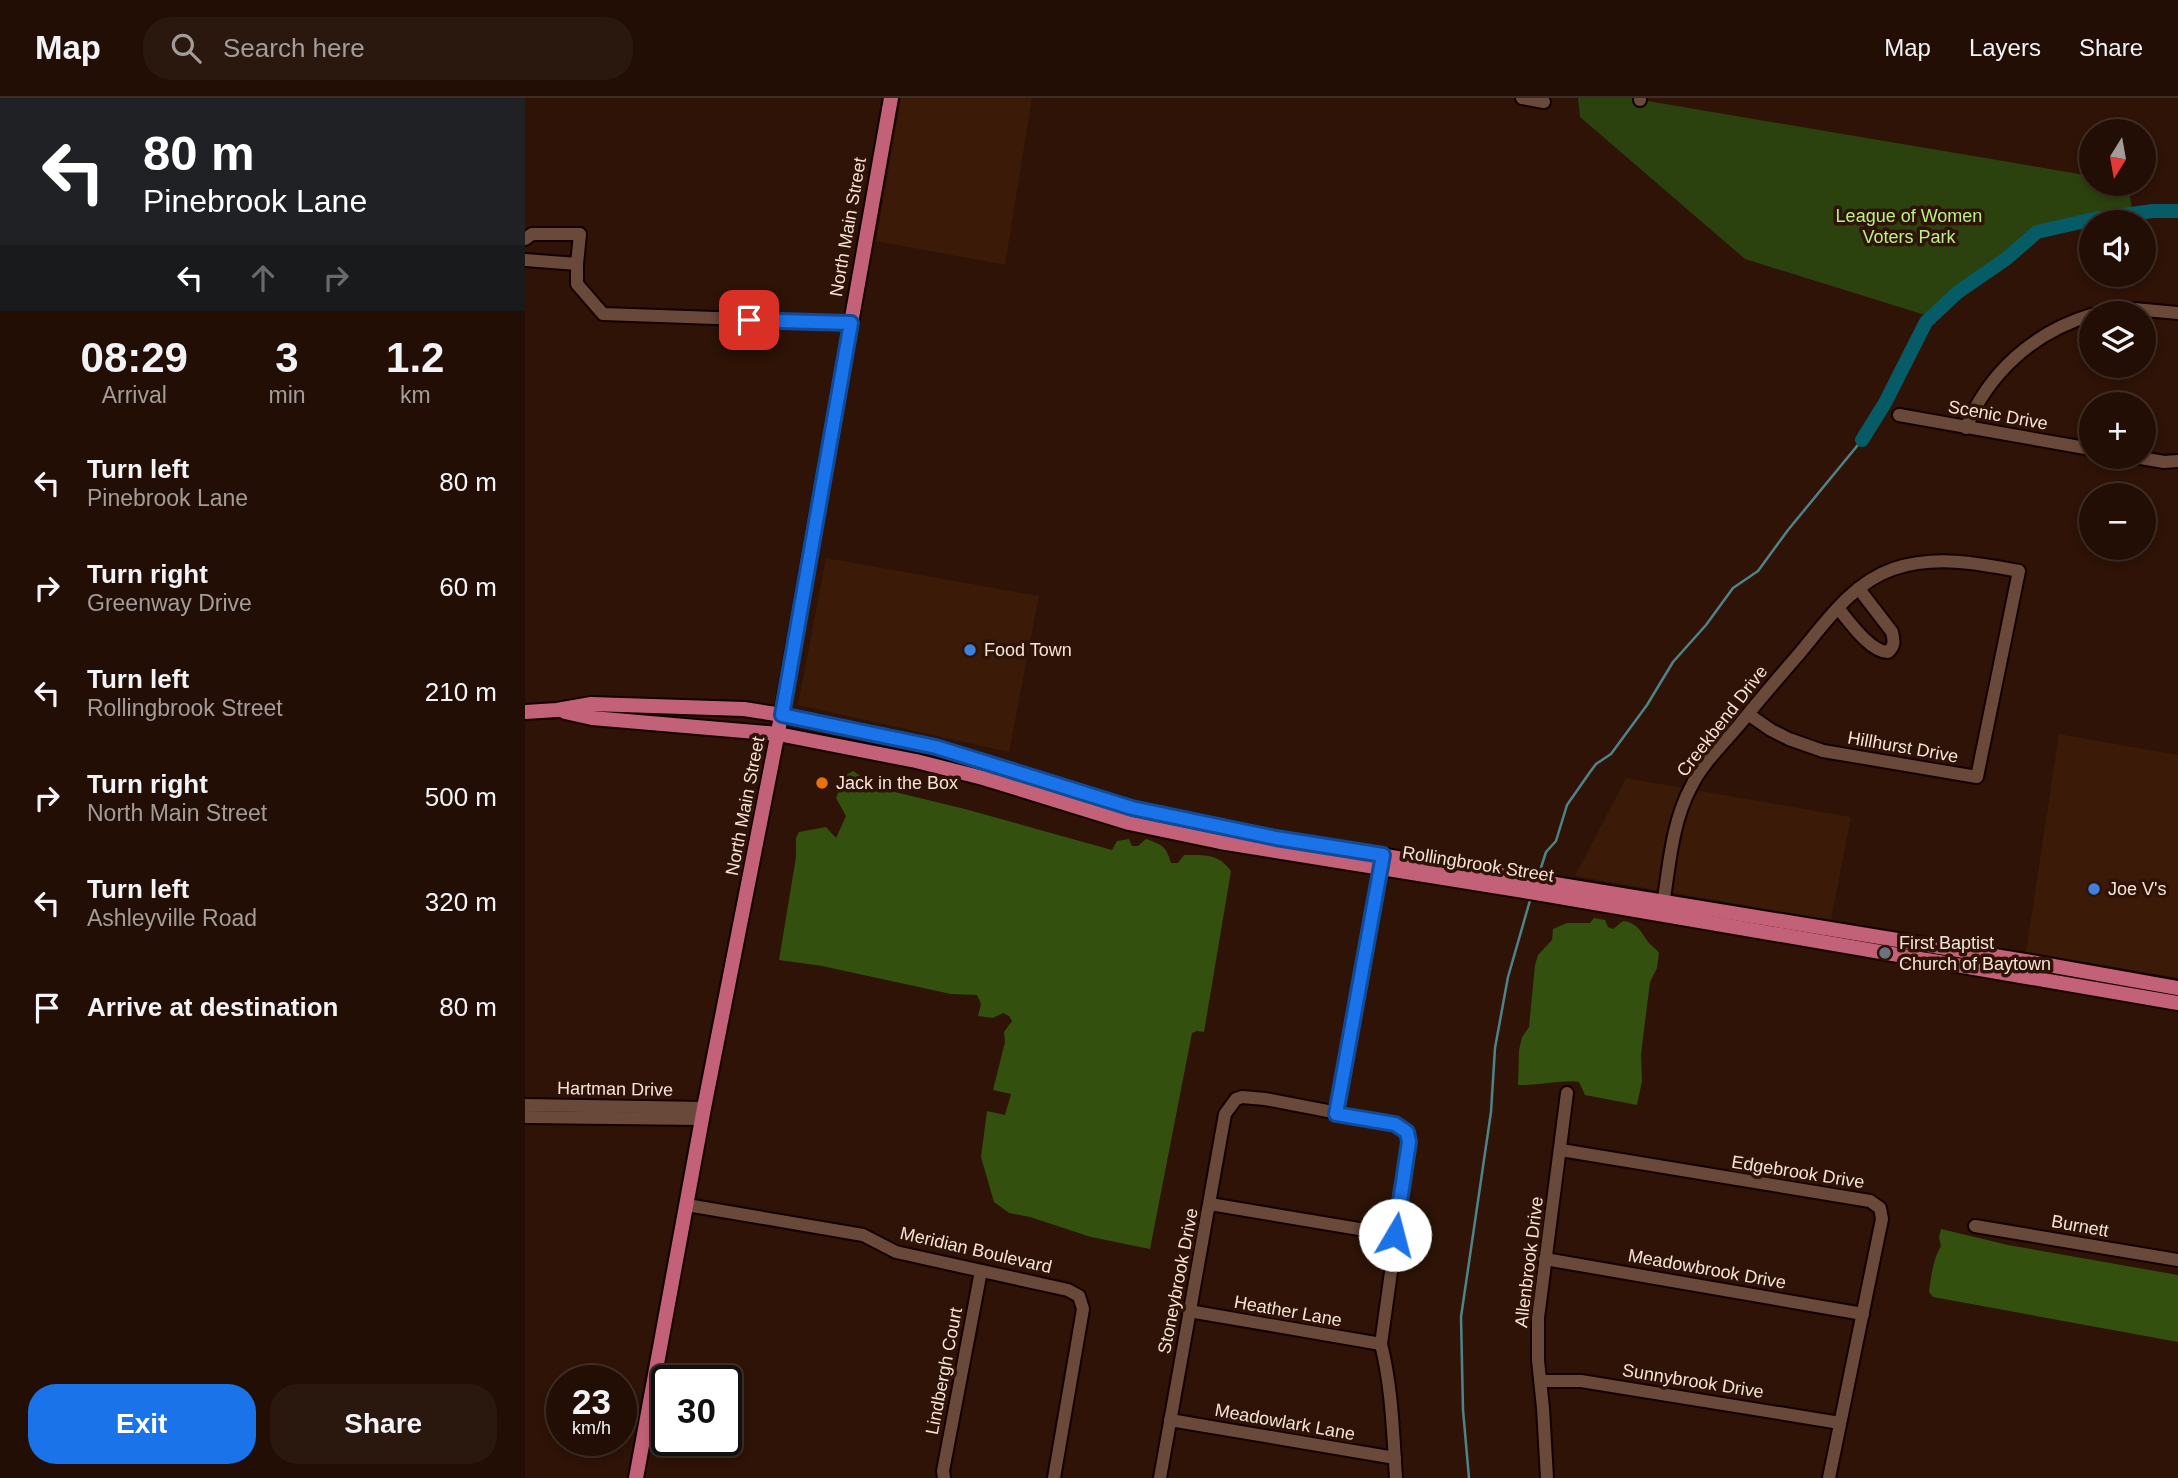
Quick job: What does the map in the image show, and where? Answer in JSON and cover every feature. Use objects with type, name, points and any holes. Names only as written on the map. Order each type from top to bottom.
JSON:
[{"type":"main road","name":"North Main Street","points":[[636,1478],[703,1114],[782,715],[891,98]]},
{"type":"main road","name":"Rollingbrook Street","points":[[557,710],[591,704],[665,705],[744,709],[782,715],[936,747],[1132,808],[1382,861],[1793,931],[1925,960],[2178,1003]]},
{"type":"main road","name":"Rollingbrook Street","points":[[557,710],[592,718],[778,734],[916,761],[983,778],[1129,823],[1220,842],[1382,861]]},
{"type":"main road","points":[[525,712],[557,710]]},
{"type":"main road","name":"Rollingbrook Street","points":[[1793,931],[1928,945],[2178,988]]},
{"type":"main road","points":[[1925,960],[1928,945]]},
{"type":"street","points":[[1522,98],[1544,102]]},
{"type":"street","points":[[525,239],[532,234],[580,234],[576,284],[603,314],[851,323]]},
{"type":"street","points":[[525,260],[577,264]]},
{"type":"street","points":[[2156,311],[2178,313]]},
{"type":"street","points":[[1966,428],[1992,381],[2013,359],[2025,348],[2053,331],[2079,320]]},
{"type":"street","name":"Scenic Drive","points":[[1899,415],[2079,447]]},
{"type":"street","points":[[2156,461],[2178,461]]},
{"type":"street","name":"Creekbend Drive","points":[[1663,908],[1676,829],[1692,784],[1837,608],[1875,576],[1895,568],[1941,560],[2019,571]]},
{"type":"street","name":"Hillhurst Drive","points":[[1748,714],[1789,739],[1823,751],[1977,777],[2019,571]]},
{"type":"street","points":[[1837,608],[1874,648],[1888,652],[1894,640],[1892,632],[1859,589]]},
{"type":"street","points":[[1382,861],[1336,1114],[1395,1124],[1407,1132],[1409,1142],[1381,1344],[1388,1371],[1396,1478]]},
{"type":"street","name":"Allenbrook Drive","points":[[1547,1478],[1538,1360],[1538,1318],[1567,1093]]},
{"type":"street","name":"Stoneybrook Drive","points":[[1160,1478],[1225,1114],[1236,1099],[1242,1097],[1265,1099],[1336,1114]]},
{"type":"street","name":"Hartman Drive","points":[[525,1105],[580,1112]]},
{"type":"street","name":"Hartman Drive","points":[[525,1117],[580,1112],[703,1114]]},
{"type":"street","name":"Edgebrook Drive","points":[[1561,1150],[1870,1201],[1880,1208],[1882,1219],[1829,1478]]},
{"type":"street","points":[[1210,1204],[1395,1235]]},
{"type":"street","name":"Meridian Boulevard","points":[[687,1205],[863,1235],[896,1252],[1067,1290],[1079,1296],[1083,1308],[1053,1478]]},
{"type":"street","name":"Burnett","points":[[1975,1226],[2178,1260]]},
{"type":"street","name":"Meadowbrook Drive","points":[[1545,1259],[1863,1314]]},
{"type":"street","name":"Lindbergh Court","points":[[944,1478],[943,1471],[981,1271]]},
{"type":"street","name":"Heather Lane","points":[[1189,1311],[1381,1344]]},
{"type":"street","name":"Sunnybrook Drive","points":[[1541,1381],[1581,1381],[1840,1423]]},
{"type":"street","name":"Meadowlark Lane","points":[[1170,1419],[1395,1458]]},
{"type":"shaded area","points":[[901,98],[1032,98],[1005,265],[876,241]]},
{"type":"shaded area","points":[[826,558],[1039,596],[1009,752],[798,705]]},
{"type":"shaded area","points":[[2059,734],[2178,755],[2178,978],[2026,952]]},
{"type":"shaded area","points":[[1626,778],[1851,817],[1831,920],[1575,876]]},
{"type":"green space","name":"League of Women Voters Park","points":[[1578,98],[1630,98],[2079,174],[2079,196],[2130,196],[2132,209],[2079,210],[2079,219],[2043,225],[1925,315],[1745,259],[1580,117]]},
{"type":"green space","points":[[853,771],[861,776],[866,785],[1112,850],[1117,841],[1129,839],[1132,846],[1138,846],[1146,839],[1163,847],[1171,863],[1178,863],[1184,855],[1204,855],[1216,858],[1231,871],[1204,1032],[1192,1033],[1150,1249],[1091,1237],[1009,1213],[994,1202],[981,1157],[987,1111],[1005,1115],[1011,1094],[993,1090],[1005,1042],[1004,1032],[1012,1021],[1009,1016],[1003,1013],[993,1018],[978,1016],[981,1004],[977,995],[951,994],[822,966],[779,960],[796,857],[796,838],[799,832],[826,827],[836,838],[846,816],[836,798],[846,775]]},
{"type":"green space","points":[[1594,918],[1605,920],[1608,927],[1613,929],[1623,921],[1633,924],[1659,953],[1657,968],[1650,982],[1641,1054],[1642,1081],[1637,1105],[1585,1095],[1579,1082],[1518,1085],[1519,1050],[1522,1037],[1529,1027],[1538,955],[1552,940],[1553,929],[1567,923],[1590,923]]},
{"type":"green space","points":[[1941,1229],[2008,1245],[2178,1275],[2178,1342],[1933,1297],[1929,1292],[1934,1262],[1941,1246]]},
{"type":"waterway","points":[[1862,440],[1885,403],[1926,322],[1958,292],[2006,259],[2037,232],[2094,219],[2153,211],[2178,211]]},
{"type":"waterway","points":[[1538,877],[1546,852],[1556,841],[1567,805],[1590,772],[1596,764],[1611,754],[1647,705],[1673,662],[1706,625],[1733,588],[1758,571],[1862,440]]},
{"type":"waterway","points":[[1469,1478],[1463,1410],[1461,1317],[1491,1112],[1495,1048],[1508,977],[1531,897]]},
{"type":"place","name":"Food Town","points":[[970,650]]},
{"type":"place","name":"Jack in the Box","points":[[822,783]]},
{"type":"place","name":"Joe V's","points":[[2094,889]]},
{"type":"place","name":"First Baptist Church of Baytown","points":[[1885,953]]},
{"type":"route","points":[[749,320],[851,323],[782,715],[936,747],[1132,808],[1276,838],[1383,855],[1336,1114],[1395,1124],[1407,1132],[1409,1142],[1395,1235]]}]
